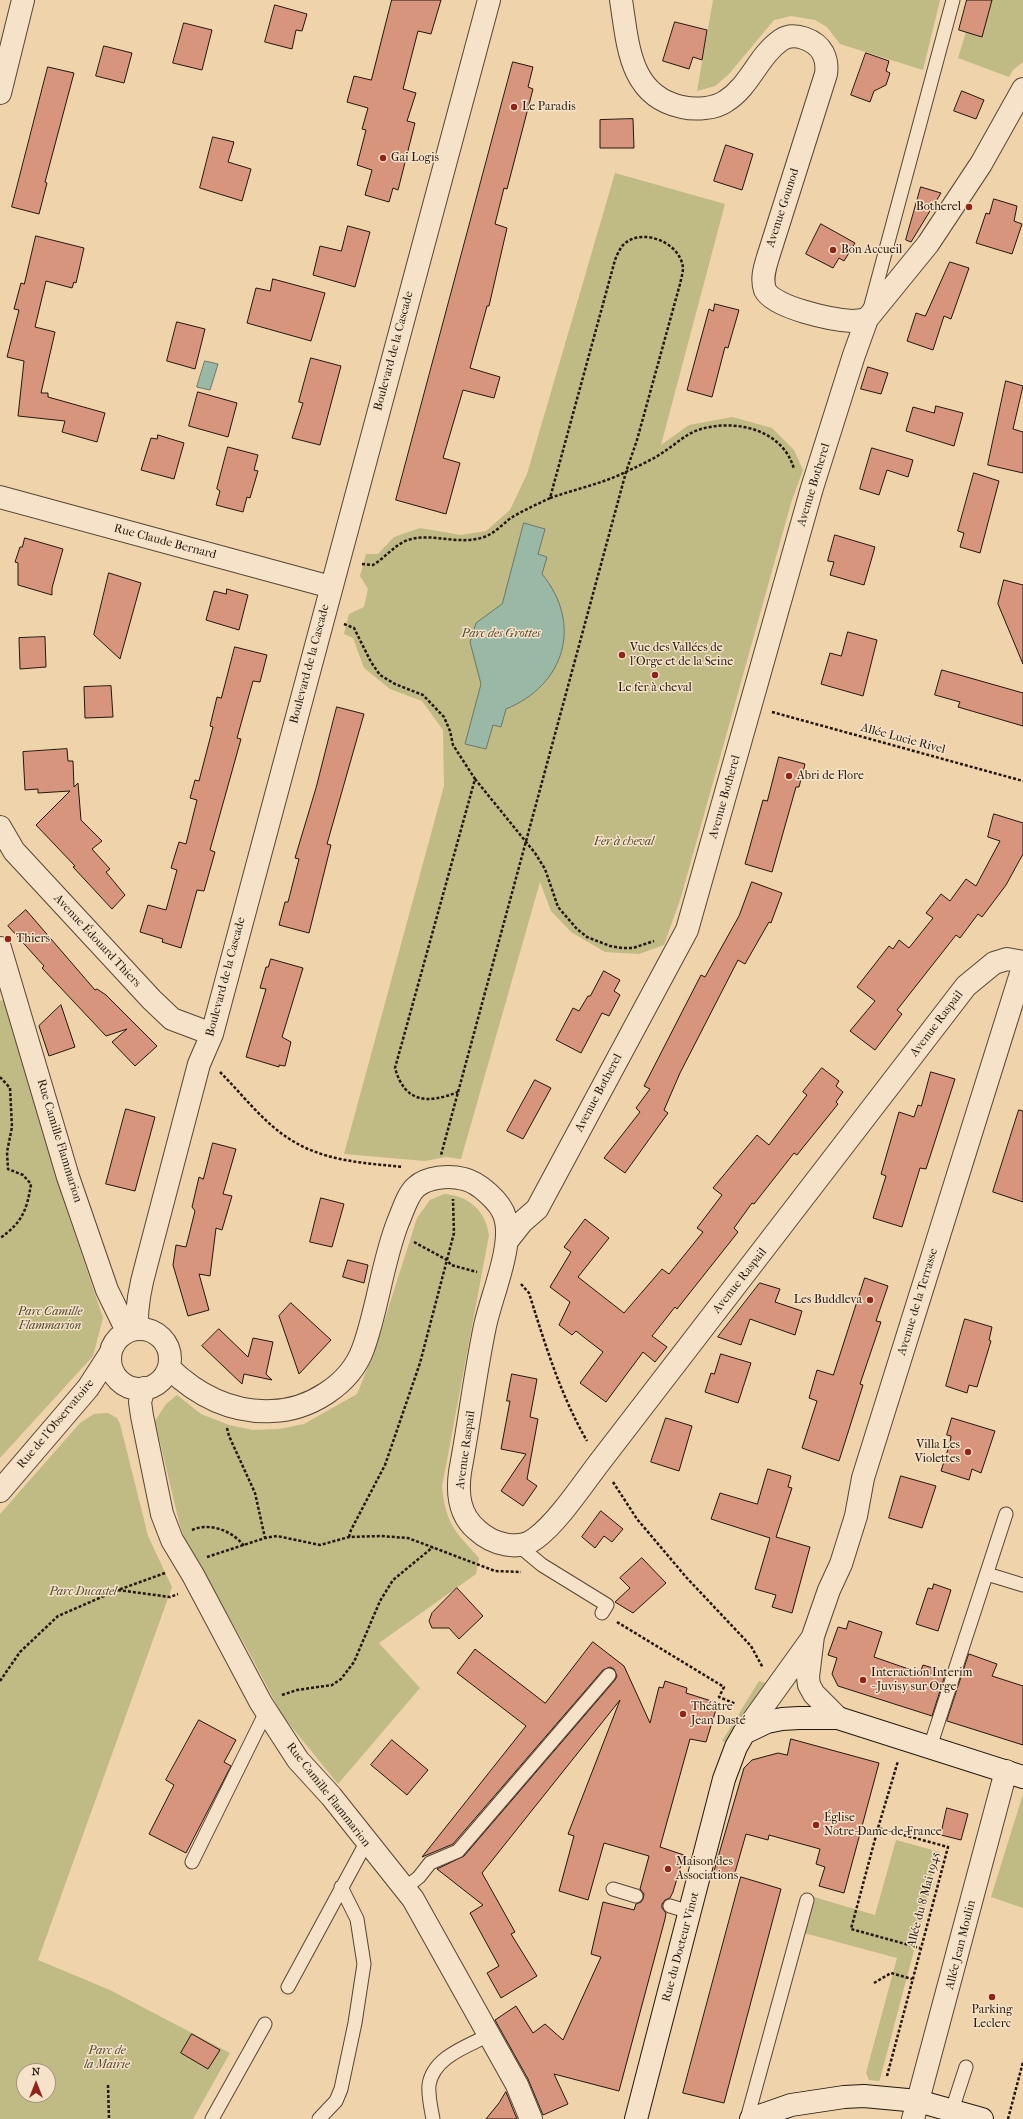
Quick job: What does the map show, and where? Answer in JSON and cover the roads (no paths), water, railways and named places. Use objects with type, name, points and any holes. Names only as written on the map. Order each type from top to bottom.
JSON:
[{"type":"street","points":[[0,93],[23,0]]},
{"type":"street","name":"Boulevard de la Cascade","points":[[132,1330],[143,1277],[199,1064],[212,1034],[489,0]]},
{"type":"street","name":"Avenue Gounod","points":[[621,0],[632,63],[638,77],[656,97],[678,107],[691,109],[711,107],[725,102],[748,81],[774,46],[783,39],[792,37],[808,40],[823,52],[827,67],[826,74],[766,263],[763,279],[765,289],[771,298],[782,305],[853,321],[868,319]]},
{"type":"street","points":[[868,319],[940,225],[981,164],[1023,89]]},
{"type":"street","name":"Avenue Botherel","points":[[508,1241],[522,1222],[536,1209],[687,930],[812,488],[854,355],[868,319]]},
{"type":"street","name":"Rue Claude Bernard","points":[[0,497],[331,587]]},
{"type":"street","name":"Avenue Édouard Thiers","points":[[1,831],[14,851],[172,1019],[212,1034]]},
{"type":"street","name":"Rue Camille Flammarion","points":[[0,948],[68,1177],[107,1290],[132,1330]]},
{"type":"street","name":"Avenue Raspail","points":[[169,1368],[190,1388],[226,1406],[253,1412],[286,1411],[310,1403],[346,1378],[362,1351],[395,1230],[406,1202],[415,1188],[430,1179],[452,1177],[465,1179],[478,1185],[491,1196],[505,1216],[508,1241],[485,1327],[458,1486],[462,1513],[470,1525],[495,1542],[518,1545],[536,1538],[575,1493],[966,986],[994,963],[1007,959],[1023,962]]},
{"type":"street","name":"Avenue de la Terrasse","points":[[838,1718],[814,1694],[809,1685],[808,1677],[814,1636],[829,1590],[842,1564],[856,1516],[863,1478],[1023,967]]},
{"type":"street","points":[[107,1290],[129,1289],[137,1286],[143,1277]]},
{"type":"street","points":[[147,1329],[156,1333],[163,1339],[170,1358],[169,1368],[164,1377],[157,1384],[144,1388],[128,1387],[113,1374],[110,1364],[110,1354],[113,1345],[119,1337],[132,1330],[147,1329]]},
{"type":"street","name":"Rue de l'Observatoire","points":[[0,1491],[88,1388],[110,1354]]},
{"type":"street","name":"Rue Camille Flammarion","points":[[144,1388],[140,1402],[142,1416],[162,1514],[172,1540],[273,1704],[298,1760],[331,1796],[366,1843],[413,1899],[517,2085],[531,2119]]},
{"type":"street","name":"Avenue de la Terrasse","points":[[744,1733],[814,1636]]},
{"type":"street","points":[[744,1733],[756,1726],[782,1718],[838,1718],[1015,1774]]},
{"type":"street","name":"Rue du Docteur Vinot","points":[[636,2119],[680,1909],[724,1779],[736,1747],[744,1733]]},
{"type":"street","name":"Allée Jean Moulin","points":[[916,2110],[1015,1774]]},
{"type":"street","points":[[751,2119],[791,2105],[844,2097],[882,2097],[916,2110],[952,2110],[982,2119]]},
{"type":"lane","points":[[868,319],[953,0]]},
{"type":"lane","points":[[930,1747],[1006,1514]]},
{"type":"lane","points":[[518,1545],[542,1565],[607,1605],[602,1613]]},
{"type":"lane","points":[[987,1574],[1023,1585]]},
{"type":"lane","points":[[404,1889],[418,1878],[430,1863],[458,1851],[609,1675]]},
{"type":"lane","points":[[192,1862],[273,1704]]},
{"type":"lane","points":[[288,1987],[366,1843]]},
{"type":"lane","points":[[319,2119],[336,2102],[341,2089],[355,2023],[364,1964],[357,1919],[341,1888]]},
{"type":"lane","points":[[614,1889],[636,1896]]},
{"type":"lane","points":[[747,2119],[807,1900]]},
{"type":"lane","points":[[212,2119],[265,2024]]},
{"type":"lane","points":[[433,2119],[430,2084],[434,2071],[451,2055],[489,2035]]},
{"type":"lane","points":[[952,2110],[966,2067]]},
{"type":"place","name":"Le Paradis","points":[[514,107]]},
{"type":"place","name":"Gai Logis","points":[[383,158]]},
{"type":"place","name":"Botherel","points":[[969,207]]},
{"type":"place","name":"Bon Accueil","points":[[833,250]]},
{"type":"place","name":"Vue des Vallées de l'Orge et de la Seine","points":[[622,655]]},
{"type":"place","name":"Le fer à cheval","points":[[655,675]]},
{"type":"place","name":"Abri de Flore","points":[[789,776]]},
{"type":"place","name":"Thiers","points":[[8,939]]},
{"type":"place","name":"Les Buddleva","points":[[870,1300]]},
{"type":"place","name":"Villa Les Violettes","points":[[968,1452]]},
{"type":"place","name":"Interaction Interim - Juvisy sur Orge","points":[[863,1680]]},
{"type":"place","name":"Théâtre Jean Dasté","points":[[683,1714]]},
{"type":"place","name":"Église Notre-Dame-de-France","points":[[816,1825]]},
{"type":"place","name":"Maison des Associations","points":[[668,1869]]},
{"type":"place","name":"Parking Leclerc","points":[[992,1997]]},
{"type":"park label","name":"Parc des Grottes","points":[[501,634]]},
{"type":"park label","name":"Fer à cheval","points":[[624,842]]},
{"type":"park label","name":"Parc Camille Flammarion","points":[[50,1319]]},
{"type":"park label","name":"Parc Ducastel","points":[[83,1592]]},
{"type":"park label","name":"Parc de la Mairie","points":[[107,2058]]}]
